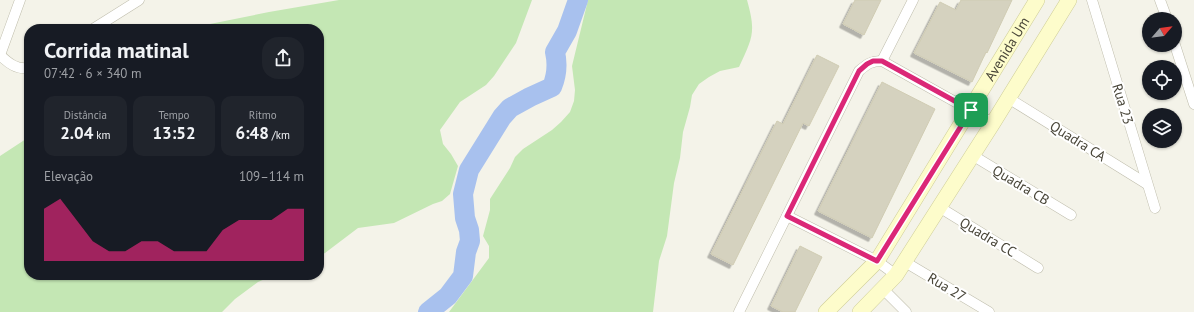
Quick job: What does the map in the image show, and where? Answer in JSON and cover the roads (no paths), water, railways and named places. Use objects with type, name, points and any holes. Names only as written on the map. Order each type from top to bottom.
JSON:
[{"type":"street","points":[[20,0],[0,55],[10,65],[24,69]]},
{"type":"street","points":[[100,24],[128,3],[139,0]]},
{"type":"street","points":[[882,61],[913,0]]},
{"type":"street","name":"Avenida Um","points":[[826,312],[877,261],[971,110],[1037,0]]},
{"type":"street","name":"Avenida Um","points":[[860,312],[896,276],[1069,0]]},
{"type":"street","name":"Rua 23","points":[[1092,0],[1155,208]]},
{"type":"street","points":[[1160,0],[1164,12]]},
{"type":"street","points":[[1177,52],[1194,104]]},
{"type":"street","points":[[739,312],[859,71],[867,64],[873,61],[882,61],[993,123]]},
{"type":"street","name":"Quadra CA","points":[[1008,98],[1147,184]]},
{"type":"street","name":"Quadra CB","points":[[972,155],[1071,215]]},
{"type":"street","name":"Quadra CC","points":[[939,207],[1038,268]]},
{"type":"street","points":[[787,216],[877,261],[896,276]]},
{"type":"street","name":"Rua 27","points":[[905,262],[989,312]]},
{"type":"street","points":[[883,290],[906,312]]},
{"type":"waterway","points":[[428,312],[448,296],[463,276],[466,252],[470,241],[469,230],[465,218],[463,194],[469,170],[502,117],[510,108],[552,87],[556,70],[555,52],[567,31],[578,0]]}]
